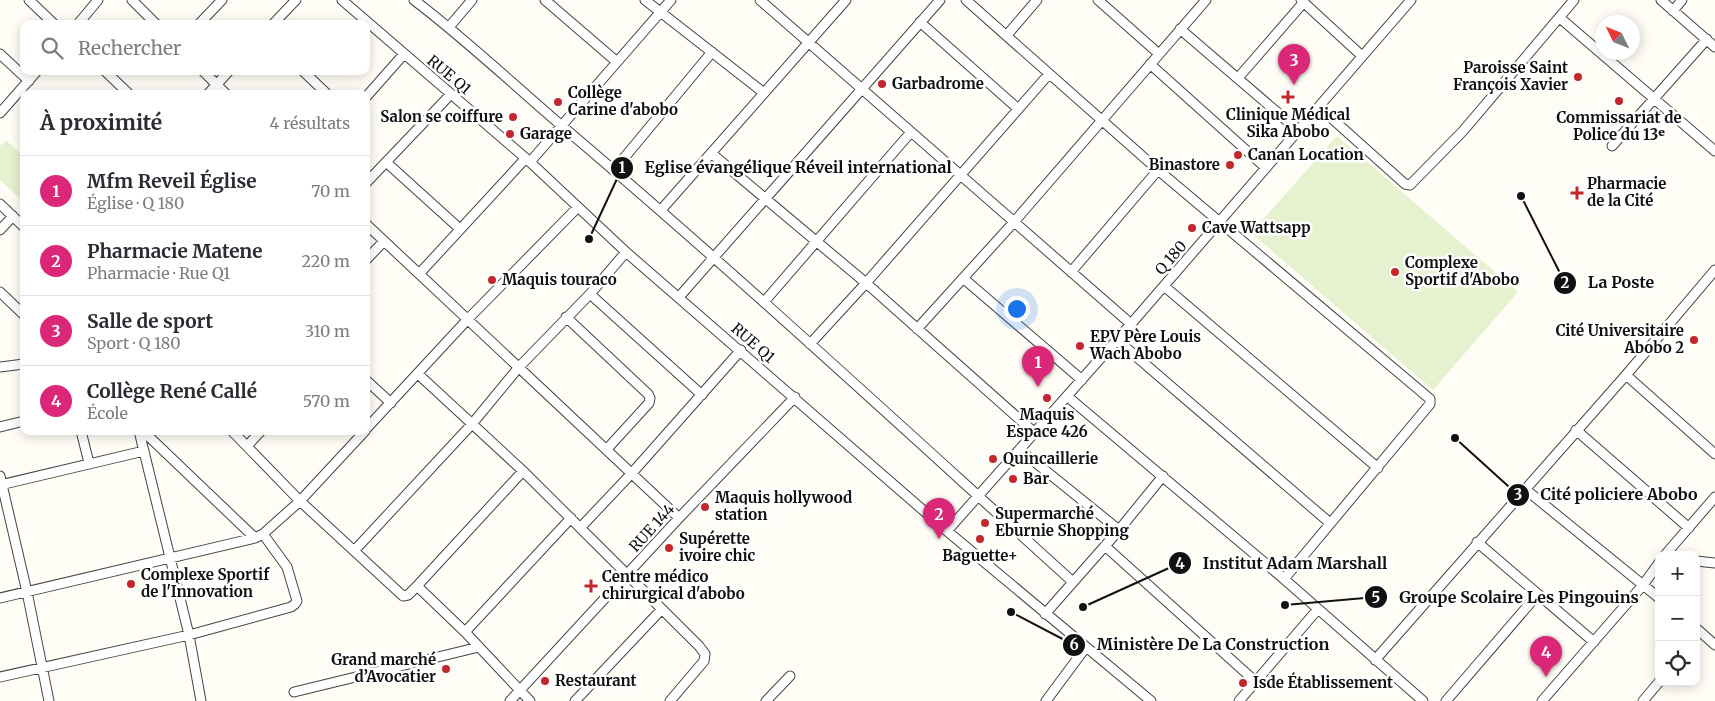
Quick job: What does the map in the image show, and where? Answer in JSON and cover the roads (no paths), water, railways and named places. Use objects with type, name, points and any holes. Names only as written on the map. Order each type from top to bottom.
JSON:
[{"type":"street","points":[[28,0],[50,20]]},
{"type":"street","points":[[81,20],[98,0]]},
{"type":"street","points":[[132,0],[152,20]]},
{"type":"street","points":[[204,20],[222,0]]},
{"type":"street","points":[[277,20],[296,0]]},
{"type":"street","name":"RUE Q1","points":[[342,0],[360,20]]},
{"type":"street","points":[[414,0],[449,26],[661,210],[1073,582]]},
{"type":"street","points":[[449,26],[472,0]]},
{"type":"street","points":[[545,0],[617,62]]},
{"type":"street","points":[[645,0],[764,93]]},
{"type":"street","points":[[419,274],[527,160],[562,126],[671,0]]},
{"type":"street","points":[[760,0],[1131,324]]},
{"type":"street","points":[[661,210],[846,0]]},
{"type":"street","points":[[679,297],[940,0]]},
{"type":"street","points":[[966,0],[1158,170],[1430,399],[1430,404],[1284,579]]},
{"type":"street","points":[[1007,35],[1037,0]]},
{"type":"street","points":[[1098,0],[1159,54]]},
{"type":"street","name":"Q 180","points":[[947,531],[1220,223],[1411,0]]},
{"type":"street","points":[[1319,107],[1379,162],[1406,184],[1410,185],[1463,131],[1574,0]]},
{"type":"street","points":[[1661,0],[1715,47]]},
{"type":"street","points":[[1673,11],[1682,0]]},
{"type":"street","points":[[917,329],[1014,222],[1159,54],[1202,1]]},
{"type":"street","points":[[1238,78],[1302,1],[1362,56]]},
{"type":"street","points":[[1560,18],[1715,151]]},
{"type":"street","points":[[920,22],[1017,108]]},
{"type":"street","name":"RUE Q1","points":[[370,28],[404,54],[527,160],[626,252],[947,531],[1151,701]]},
{"type":"street","points":[[1180,29],[1298,131]]},
{"type":"street","points":[[1612,146],[1707,39]]},
{"type":"street","points":[[614,170],[712,52]]},
{"type":"street","points":[[0,54],[20,73]]},
{"type":"street","points":[[370,92],[404,54]]},
{"type":"street","points":[[1150,64],[1266,168]]},
{"type":"street","points":[[810,344],[866,283],[1017,108],[1049,74]]},
{"type":"street","points":[[23,75],[29,81]]},
{"type":"street","points":[[21,90],[34,75]]},
{"type":"street","points":[[109,75],[125,90]]},
{"type":"street","points":[[207,75],[222,90]]},
{"type":"street","points":[[212,90],[225,75]]},
{"type":"street","points":[[311,75],[324,90]]},
{"type":"street","points":[[0,113],[20,91]]},
{"type":"street","points":[[370,179],[451,94]]},
{"type":"street","points":[[764,302],[911,132]]},
{"type":"street","points":[[712,152],[866,283],[1035,433]]},
{"type":"street","points":[[386,162],[460,230]]},
{"type":"street","points":[[1071,272],[1158,170]]},
{"type":"street","points":[[0,204],[20,223]]},
{"type":"street","points":[[370,425],[468,320],[578,207]]},
{"type":"street","points":[[0,230],[13,216]]},
{"type":"street","points":[[370,228],[679,518]]},
{"type":"street","points":[[370,256],[384,241]]},
{"type":"street","points":[[354,551],[472,424],[519,367],[590,294],[626,252]]},
{"type":"street","points":[[1375,660],[1626,375],[1715,270]]},
{"type":"street","points":[[964,278],[1082,380]]},
{"type":"street","points":[[1164,286],[1378,468]]},
{"type":"street","points":[[0,292],[20,311]]},
{"type":"street","points":[[590,294],[702,395]]},
{"type":"street","points":[[566,317],[650,398],[649,403],[607,449]]},
{"type":"street","points":[[1117,340],[1330,523]]},
{"type":"street","points":[[581,527],[632,473],[741,350]]},
{"type":"street","points":[[0,368],[20,365]]},
{"type":"street","points":[[418,374],[581,527],[699,646],[705,654],[704,661],[670,701]]},
{"type":"street","points":[[1626,375],[1715,454]]},
{"type":"street","points":[[370,384],[391,403]]},
{"type":"street","points":[[1068,396],[1284,579],[1423,701]]},
{"type":"street","name":"RUE 144","points":[[510,701],[679,518],[795,397]]},
{"type":"street","points":[[0,427],[20,422]]},
{"type":"street","points":[[1576,430],[1689,528]]},
{"type":"street","points":[[82,435],[89,463]]},
{"type":"street","points":[[140,435],[189,635],[201,701]]},
{"type":"street","points":[[0,677],[41,666],[189,635],[291,607],[297,601],[287,567],[259,536],[147,435]]},
{"type":"street","points":[[236,435],[300,501],[403,596],[408,595],[417,586],[522,471]]},
{"type":"street","points":[[247,446],[257,435]]},
{"type":"street","points":[[0,598],[171,559],[259,536],[300,501],[360,435]]},
{"type":"street","points":[[1020,450],[1119,530]]},
{"type":"street","points":[[49,701],[27,592],[1,482],[144,451]]},
{"type":"street","points":[[1046,614],[1163,476]]},
{"type":"street","points":[[1525,489],[1657,596]]},
{"type":"street","points":[[1669,551],[1715,497]]},
{"type":"street","points":[[465,632],[571,518]]},
{"type":"street","points":[[0,523],[10,521]]},
{"type":"street","points":[[1477,542],[1594,642]]},
{"type":"street","points":[[1105,546],[1256,682]]},
{"type":"street","points":[[1700,561],[1715,563]]},
{"type":"street","points":[[1542,701],[1643,585],[1655,568]]},
{"type":"street","points":[[417,586],[465,632],[530,701]]},
{"type":"street","points":[[1446,701],[1538,594]]},
{"type":"street","points":[[575,701],[662,609]]},
{"type":"street","points":[[1239,701],[1318,610]]},
{"type":"street","points":[[1700,634],[1715,645]]},
{"type":"street","points":[[294,692],[479,647]]},
{"type":"street","points":[[1046,701],[1086,647]]},
{"type":"street","points":[[766,701],[790,676]]},
{"type":"street","points":[[1643,701],[1656,686]]},
{"type":"place","name":"Paroisse Saint François Xavier","points":[[1578,77]]},
{"type":"place","name":"Garbadrome","points":[[882,84]]},
{"type":"place","name":"Salle de sport","points":[[1294,85]]},
{"type":"place","name":"Clinique Médical Sika Abobo","points":[[1288,97]]},
{"type":"place","name":"Commissariat de Police du 13ᵉ","points":[[1619,101]]},
{"type":"place","name":"Collège Carine d'abobo","points":[[558,102]]},
{"type":"place","name":"Salon se coiffure","points":[[513,117]]},
{"type":"place","name":"Garage","points":[[510,134]]},
{"type":"place","name":"Canan Location","points":[[1238,155]]},
{"type":"place","name":"Binastore","points":[[1230,165]]},
{"type":"place","name":"Pharmacie de la Cité","points":[[1577,193]]},
{"type":"place","name":"La Poste","points":[[1521,196]]},
{"type":"place","name":"Cave Wattsapp","points":[[1192,228]]},
{"type":"place","name":"Eglise évangélique Réveil international","points":[[589,239]]},
{"type":"place","name":"Complexe Sportif d'Abobo","points":[[1395,272]]},
{"type":"place","name":"Maquis touraco","points":[[492,280]]},
{"type":"place","name":"Cité Universitaire Abobo 2","points":[[1694,340]]},
{"type":"place","name":"EPV Père Louis Wach Abobo","points":[[1080,346]]},
{"type":"place","name":"Mfm Reveil Église","points":[[1038,387]]},
{"type":"place","name":"Maquis Espace 426","points":[[1047,398]]},
{"type":"place","name":"Cité policiere Abobo","points":[[1455,438]]},
{"type":"place","name":"Quincaillerie","points":[[993,459]]},
{"type":"place","name":"Bar","points":[[1013,479]]},
{"type":"place","name":"Maquis hollywood station","points":[[705,507]]},
{"type":"place","name":"Supermarché Eburnie Shopping","points":[[985,523]]},
{"type":"place","name":"Pharmacie Matene","points":[[939,539]]},
{"type":"place","name":"Baguette+","points":[[980,539]]},
{"type":"place","name":"Supérette ivoire chic","points":[[669,548]]},
{"type":"place","name":"Complexe Sportif de l'Innovation","points":[[131,584]]},
{"type":"place","name":"Centre médico chirurgical d'abobo","points":[[591,586]]},
{"type":"place","name":"Groupe Scolaire Les Pingouins","points":[[1285,605]]},
{"type":"place","name":"Institut Adam Marshall","points":[[1083,607]]},
{"type":"place","name":"Ministère De La Construction","points":[[1011,612]]},
{"type":"place","name":"Grand marché d’Avocatier","points":[[446,669]]},
{"type":"place","name":"Collège René Callé","points":[[1546,677]]},
{"type":"place","name":"Restaurant","points":[[545,681]]},
{"type":"place","name":"Isde Établissement","points":[[1243,683]]}]
